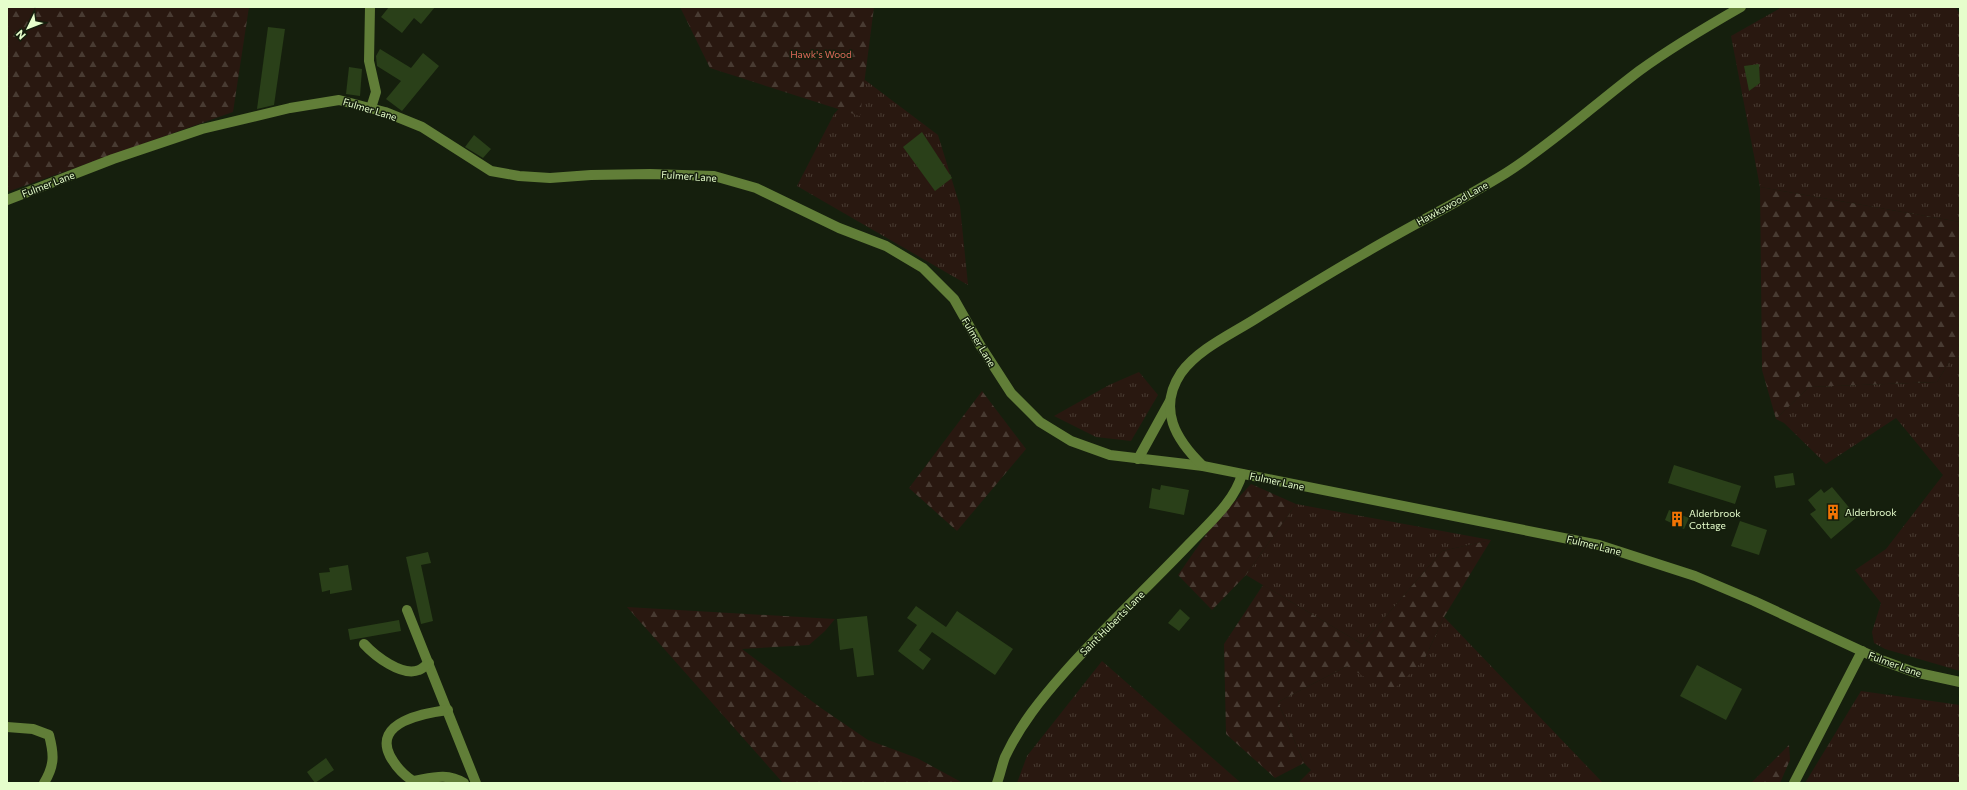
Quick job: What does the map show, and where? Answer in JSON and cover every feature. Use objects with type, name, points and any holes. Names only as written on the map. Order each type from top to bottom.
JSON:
[{"type":"street","points":[[370,7],[369,61],[376,92],[371,108]]},
{"type":"street","name":"Hawkswood Lane","points":[[1138,459],[1170,401],[1172,392],[1182,373],[1190,363],[1215,344],[1363,254],[1507,172],[1542,148],[1665,53],[1741,7]]},
{"type":"street","name":"Fulmer Lane","points":[[7,200],[113,159],[202,129],[290,108],[339,100],[385,112],[422,127],[491,171],[519,176],[550,178],[591,175],[650,174],[714,176],[756,188],[839,228],[886,246],[923,268],[954,299],[980,345],[1011,393],[1040,422],[1071,441],[1110,455],[1203,466],[1599,545],[1695,576],[1754,601],[1862,652],[1914,672],[1960,682]]},
{"type":"street","name":"Hawkswood Lane","points":[[1170,401],[1175,432],[1183,444],[1203,466]]},
{"type":"street","name":"Saint Huberts Lane","points":[[997,783],[1005,758],[1021,728],[1039,702],[1084,650],[1167,567],[1210,521],[1233,495],[1239,486],[1242,474]]},
{"type":"street","points":[[407,610],[443,697],[476,783]]},
{"type":"street","points":[[364,644],[374,655],[408,672],[418,671],[428,663]]},
{"type":"street","points":[[1794,783],[1862,652]]},
{"type":"street","points":[[448,710],[433,712],[401,723],[390,732],[386,738],[386,747],[400,771],[413,781],[439,776],[458,779],[464,783]]},
{"type":"street","points":[[7,727],[33,729],[49,734],[54,752],[51,772],[44,783]]},
{"type":"green space","points":[[7,7],[249,7],[233,112],[7,192]]},
{"type":"green space","name":"Hawk's Wood","points":[[680,7],[874,7],[860,116],[710,68]]},
{"type":"green space","points":[[1782,7],[1955,7],[1960,14],[1960,222],[1760,187],[1731,36]]},
{"type":"green space","points":[[865,80],[938,135],[960,206],[968,285],[797,186],[834,114]]},
{"type":"green space","points":[[1760,187],[1960,222],[1960,356],[1951,359],[1937,382],[1809,387],[1776,419],[1762,370]]},
{"type":"green space","points":[[1960,356],[1960,671],[1885,649],[1874,643],[1872,632],[1881,603],[1855,570],[1886,549],[1943,475],[1896,418],[1826,464],[1784,423],[1776,419],[1809,387],[1937,382],[1951,359]]},
{"type":"green space","points":[[1139,372],[1158,395],[1131,441],[1096,437],[1054,416],[1109,385]]},
{"type":"green space","points":[[982,391],[1026,449],[957,531],[909,488]]},
{"type":"green space","points":[[1251,484],[1296,504],[1246,575],[1212,610],[1178,575],[1212,526]]},
{"type":"green space","points":[[1296,504],[1491,540],[1442,551],[1362,644],[1246,575]]},
{"type":"green space","points":[[1491,540],[1444,617],[1424,660],[1390,693],[1347,666],[1278,702],[1304,763],[1275,778],[1226,734],[1224,644],[1263,585],[1362,644],[1442,551]]},
{"type":"green space","points":[[627,607],[835,619],[825,631],[809,645],[742,649],[821,708],[868,740],[917,758],[963,783],[783,783]]},
{"type":"green space","points":[[1444,617],[1603,783],[1298,783],[1311,770],[1304,763],[1278,702],[1347,666],[1424,660]]},
{"type":"green space","points":[[1102,661],[1241,783],[1017,783],[1027,756]]},
{"type":"green space","points":[[1861,691],[1960,705],[1960,783],[1805,783]]},
{"type":"green space","points":[[1789,745],[1790,760],[1780,783],[1751,783]]},
{"type":"building","points":[[389,7],[435,7],[421,24],[414,18],[402,33],[381,17]]},
{"type":"building","points":[[268,27],[285,29],[274,105],[257,109]]},
{"type":"building","points":[[380,49],[411,68],[423,53],[439,66],[402,111],[386,99],[401,81],[377,66],[376,56]]},
{"type":"building","points":[[1759,64],[1760,83],[1749,91],[1744,66]]},
{"type":"building","points":[[349,67],[362,69],[360,96],[346,94]]},
{"type":"building","points":[[922,132],[952,178],[935,191],[903,147]]},
{"type":"building","points":[[474,135],[491,149],[483,158],[465,147]]},
{"type":"building","points":[[1674,465],[1741,486],[1735,504],[1668,483]]},
{"type":"building","points":[[1793,473],[1795,485],[1776,488],[1774,476]]},
{"type":"building","points":[[1161,485],[1189,490],[1184,515],[1149,508],[1152,488],[1160,490]]},
{"type":"building","name":"Alderbrook","points":[[1832,487],[1857,517],[1831,539],[1810,514],[1816,510],[1808,500],[1821,489],[1824,493]]},
{"type":"building","name":"Alderbrook Cottage","points":[[1669,510],[1689,518],[1684,529],[1665,520]]},
{"type":"building","points":[[1740,521],[1767,530],[1759,555],[1731,546]]},
{"type":"building","points":[[428,552],[431,563],[421,565],[433,621],[421,624],[406,557]]},
{"type":"building","points":[[348,565],[352,590],[330,594],[330,590],[322,592],[319,573],[330,572],[329,568]]},
{"type":"building","points":[[916,606],[946,627],[957,611],[1013,649],[995,675],[932,632],[919,650],[931,659],[923,670],[898,651],[917,625],[907,618]]},
{"type":"building","points":[[1180,609],[1190,618],[1179,631],[1168,623]]},
{"type":"building","points":[[867,616],[874,675],[857,677],[853,648],[840,650],[837,619]]},
{"type":"building","points":[[399,620],[401,631],[350,640],[348,629]]},
{"type":"building","points":[[1697,665],[1742,689],[1726,720],[1680,696]]},
{"type":"building","points":[[326,758],[334,770],[315,783],[307,772]]},
{"type":"place","name":"Alderbrook","points":[[1833,512]]},
{"type":"place","name":"Alderbrook Cottage","points":[[1677,519]]}]
